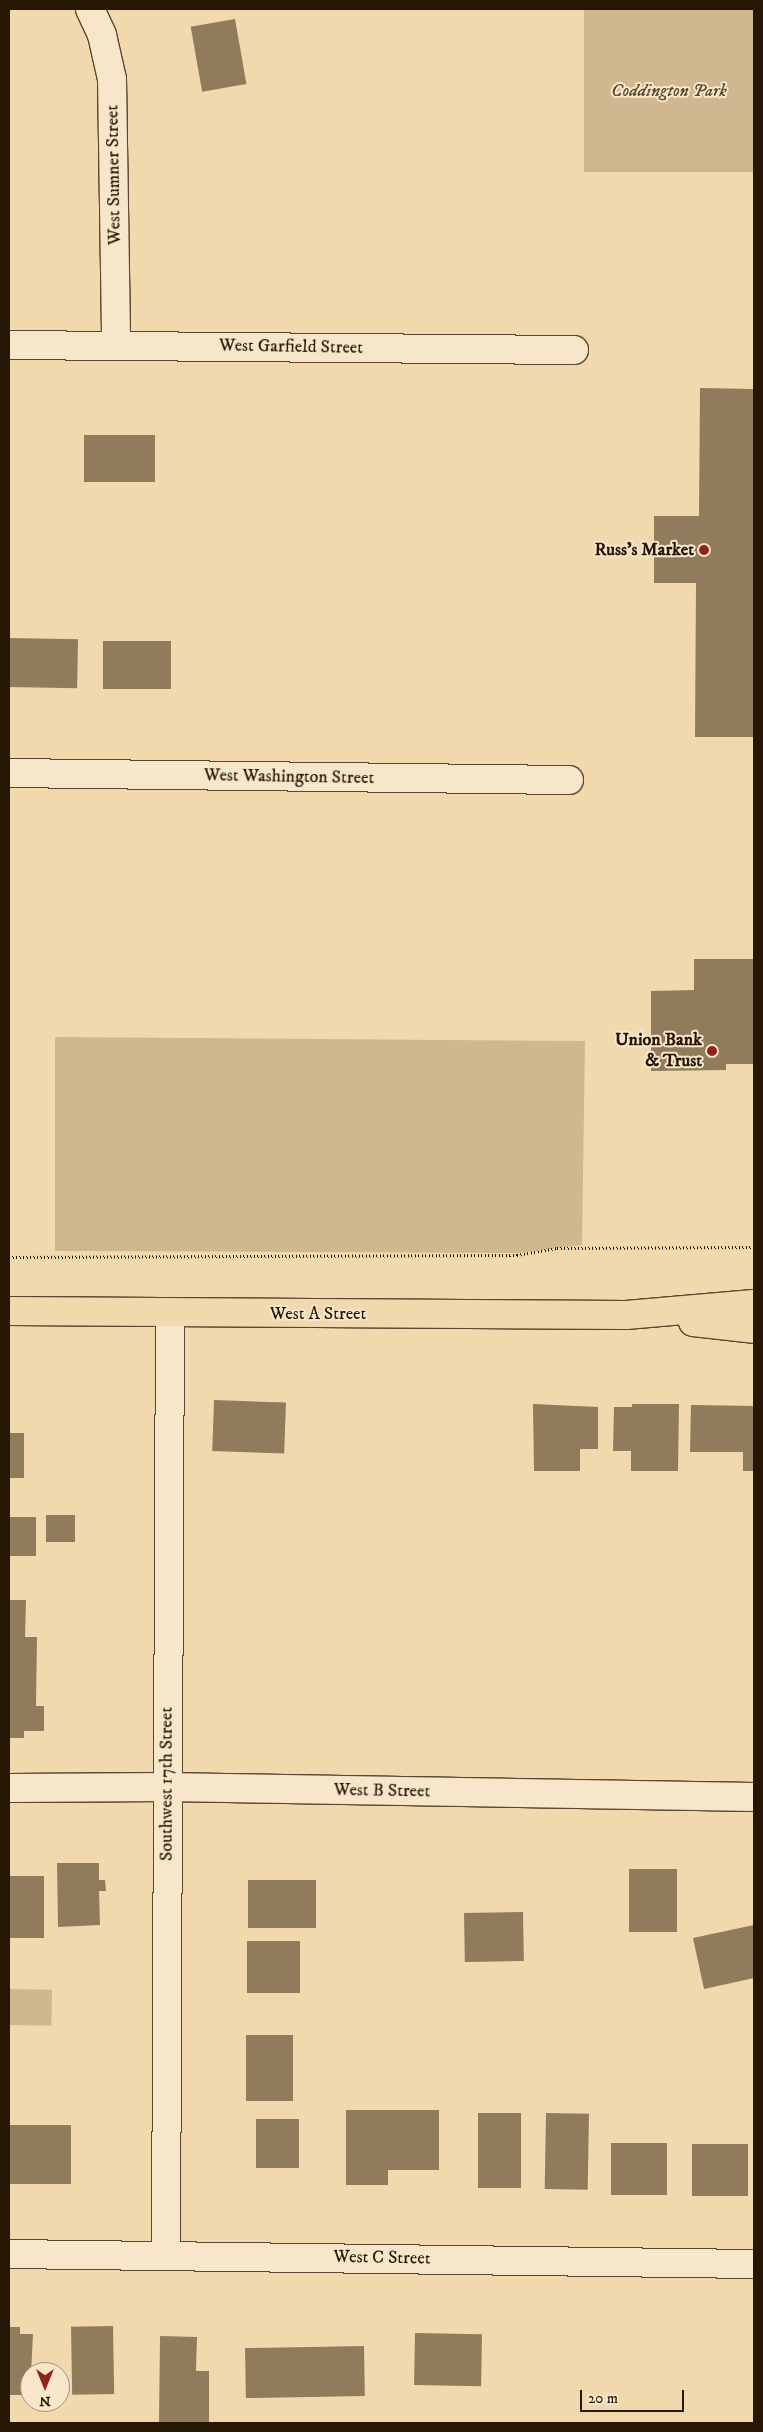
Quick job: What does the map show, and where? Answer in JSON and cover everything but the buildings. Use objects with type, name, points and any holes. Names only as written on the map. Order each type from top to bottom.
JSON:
[{"type":"main road","name":"West A Street","points":[[626,1316],[754,1304]]},
{"type":"main road","name":"West A Street","points":[[9,1311],[626,1316],[754,1329]]},
{"type":"main road","points":[[626,1316],[754,1317]]},
{"type":"street","name":"West Sumner Street","points":[[90,9],[102,35],[112,79],[116,346]]},
{"type":"street","name":"West Garfield Street","points":[[9,345],[574,350]]},
{"type":"street","name":"West Washington Street","points":[[9,773],[569,780]]},
{"type":"street","name":"Southwest 17th Street","points":[[166,2255],[170,1313]]},
{"type":"street","name":"West B Street","points":[[9,1788],[167,1787],[754,1797]]},
{"type":"street","name":"West C Street","points":[[9,2254],[754,2264]]},
{"type":"path","points":[[9,1257],[517,1255],[557,1248],[754,1247]]},
{"type":"green space","name":"Coddington Park","points":[[584,9],[754,9],[754,172],[584,172]]},
{"type":"green space","points":[[55,1037],[585,1041],[582,1245],[518,1253],[55,1251]]},
{"type":"green space","points":[[9,1989],[52,1990],[51,2026],[9,2025]]},
{"type":"place","name":"Russ's Market","points":[[704,550]]},
{"type":"place","name":"Union Bank & Trust","points":[[712,1051]]}]
